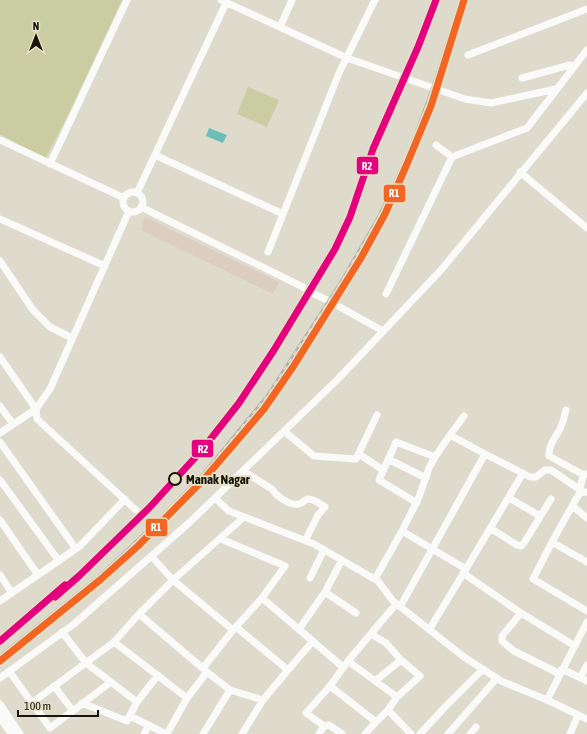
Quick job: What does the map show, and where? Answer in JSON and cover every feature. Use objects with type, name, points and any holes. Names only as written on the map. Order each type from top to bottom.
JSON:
[{"type":"highway","points":[[0,715],[13,734]]},
{"type":"street","points":[[50,164],[127,0]]},
{"type":"street","points":[[280,27],[292,0]]},
{"type":"street","points":[[268,252],[339,73],[375,0]]},
{"type":"street","points":[[137,193],[223,1],[235,3],[280,27],[347,58],[465,99],[491,103],[556,89]]},
{"type":"street","points":[[468,55],[587,9]]},
{"type":"street","points":[[386,294],[452,157],[527,128],[587,50]]},
{"type":"street","points":[[522,78],[570,65],[574,66]]},
{"type":"street","points":[[0,678],[74,624],[151,556],[215,498],[338,379],[440,270],[587,93]]},
{"type":"street","points":[[0,140],[124,198]]},
{"type":"street","points":[[436,145],[452,157]]},
{"type":"street","points":[[155,155],[283,214]]},
{"type":"street","points":[[520,172],[587,228]]},
{"type":"street","points":[[130,192],[137,193],[142,199],[141,207],[136,212],[129,212],[124,208],[122,203],[124,198],[126,194],[130,192]]},
{"type":"street","points":[[141,207],[304,287],[306,290],[383,331]]},
{"type":"street","points":[[0,433],[36,409],[50,389],[129,212]]},
{"type":"street","points":[[0,219],[105,266]]},
{"type":"street","points":[[0,261],[37,314],[50,327],[72,338]]},
{"type":"street","points":[[0,357],[36,409],[37,419],[136,510]]},
{"type":"street","points":[[0,406],[13,424]]},
{"type":"street","points":[[566,410],[560,428],[548,450],[549,456],[585,474],[582,491],[552,542],[533,579],[587,611]]},
{"type":"street","points":[[284,431],[314,456],[356,459],[377,415]]},
{"type":"street","points":[[375,579],[417,503],[435,457],[464,416]]},
{"type":"street","points":[[450,435],[530,477],[536,477],[545,470],[551,470],[582,491]]},
{"type":"street","points":[[0,442],[76,549]]},
{"type":"street","points":[[417,503],[379,480],[396,442],[435,457]]},
{"type":"street","points":[[359,454],[383,470]]},
{"type":"street","points":[[342,734],[329,725],[324,726],[306,713],[330,686],[370,634],[398,605],[433,550],[485,454]]},
{"type":"street","points":[[388,459],[426,478]]},
{"type":"street","points":[[243,471],[272,489],[274,493],[289,502],[301,504],[305,500],[309,499],[325,507],[318,515],[306,541]]},
{"type":"street","points":[[429,630],[523,473]]},
{"type":"street","points":[[0,480],[59,561]]},
{"type":"street","points":[[215,498],[229,511],[306,541],[375,579],[398,605],[464,657],[497,678],[587,719]]},
{"type":"street","points":[[509,498],[540,516]]},
{"type":"street","points":[[490,528],[521,546],[551,499]]},
{"type":"street","points":[[0,601],[80,546],[125,500]]},
{"type":"street","points":[[574,508],[587,518]]},
{"type":"street","points":[[33,702],[114,642],[173,580],[244,517]]},
{"type":"street","points":[[0,520],[38,575]]},
{"type":"street","points":[[402,531],[464,571],[521,613],[575,646]]},
{"type":"street","points":[[130,716],[166,734],[205,670],[235,629],[262,598],[285,566],[221,539]]},
{"type":"street","points":[[552,542],[570,554],[587,562]]},
{"type":"street","points":[[310,578],[324,550]]},
{"type":"street","points":[[151,556],[173,580],[288,670]]},
{"type":"street","points":[[299,629],[325,592],[342,560]]},
{"type":"street","points":[[0,575],[12,592]]},
{"type":"street","points":[[325,592],[356,612]]},
{"type":"street","points":[[262,598],[343,668]]},
{"type":"street","points":[[521,613],[502,636],[502,641],[514,651],[561,672],[584,679],[587,665]]},
{"type":"street","points":[[139,614],[230,690],[263,700]]},
{"type":"street","points":[[546,700],[587,622]]},
{"type":"street","points":[[62,632],[86,663],[137,702]]},
{"type":"street","points":[[366,734],[388,710],[397,697],[420,676],[401,660],[386,643],[370,634]]},
{"type":"street","points":[[242,734],[263,700],[313,641]]},
{"type":"street","points":[[114,642],[187,698]]},
{"type":"street","points":[[375,681],[401,660]]},
{"type":"street","points":[[348,661],[397,697]]},
{"type":"street","points":[[420,734],[445,706],[483,669]]},
{"type":"street","points":[[10,671],[50,728],[111,682]]},
{"type":"street","points":[[82,703],[127,721],[137,702],[158,675]]},
{"type":"street","points":[[448,734],[497,678]]},
{"type":"street","points":[[54,686],[72,711]]},
{"type":"street","points":[[330,686],[376,722]]},
{"type":"street","points":[[203,734],[230,690]]},
{"type":"street","points":[[0,704],[20,734]]},
{"type":"street","points":[[388,710],[411,734]]},
{"type":"street","points":[[570,734],[578,715]]},
{"type":"street","points":[[144,734],[149,725]]},
{"type":"street","points":[[319,734],[324,726]]},
{"type":"street","points":[[470,734],[476,727]]},
{"type":"shaded area","points":[[145,217],[279,282],[273,294],[141,230]]},
{"type":"green space","points":[[0,0],[122,0],[66,119],[45,159],[0,134]]},
{"type":"green space","points":[[248,87],[279,100],[267,127],[237,114]]},
{"type":"water","points":[[209,128],[227,135],[223,143],[206,136]]},
{"type":"railway","points":[[0,645],[79,576],[149,508],[202,450],[239,403],[274,350],[335,249],[350,217],[373,149],[418,47],[436,0]]},
{"type":"railway","points":[[0,656],[98,577],[163,516],[204,473],[267,396],[342,280],[379,216],[408,155],[434,84],[461,0]]},
{"type":"transit line","name":"R2","points":[[55,597],[79,576],[149,508],[202,450],[239,403],[274,350],[335,249],[350,217],[373,149],[418,47],[436,0]]},
{"type":"transit line","name":"R1","points":[[0,661],[100,580],[138,546],[205,478],[264,409],[293,367],[361,258],[385,214],[431,106],[464,0]]},
{"type":"transit line","name":"R2","points":[[0,641],[65,585]]},
{"type":"place","name":"Manak Nagar","points":[[175,479]]}]
